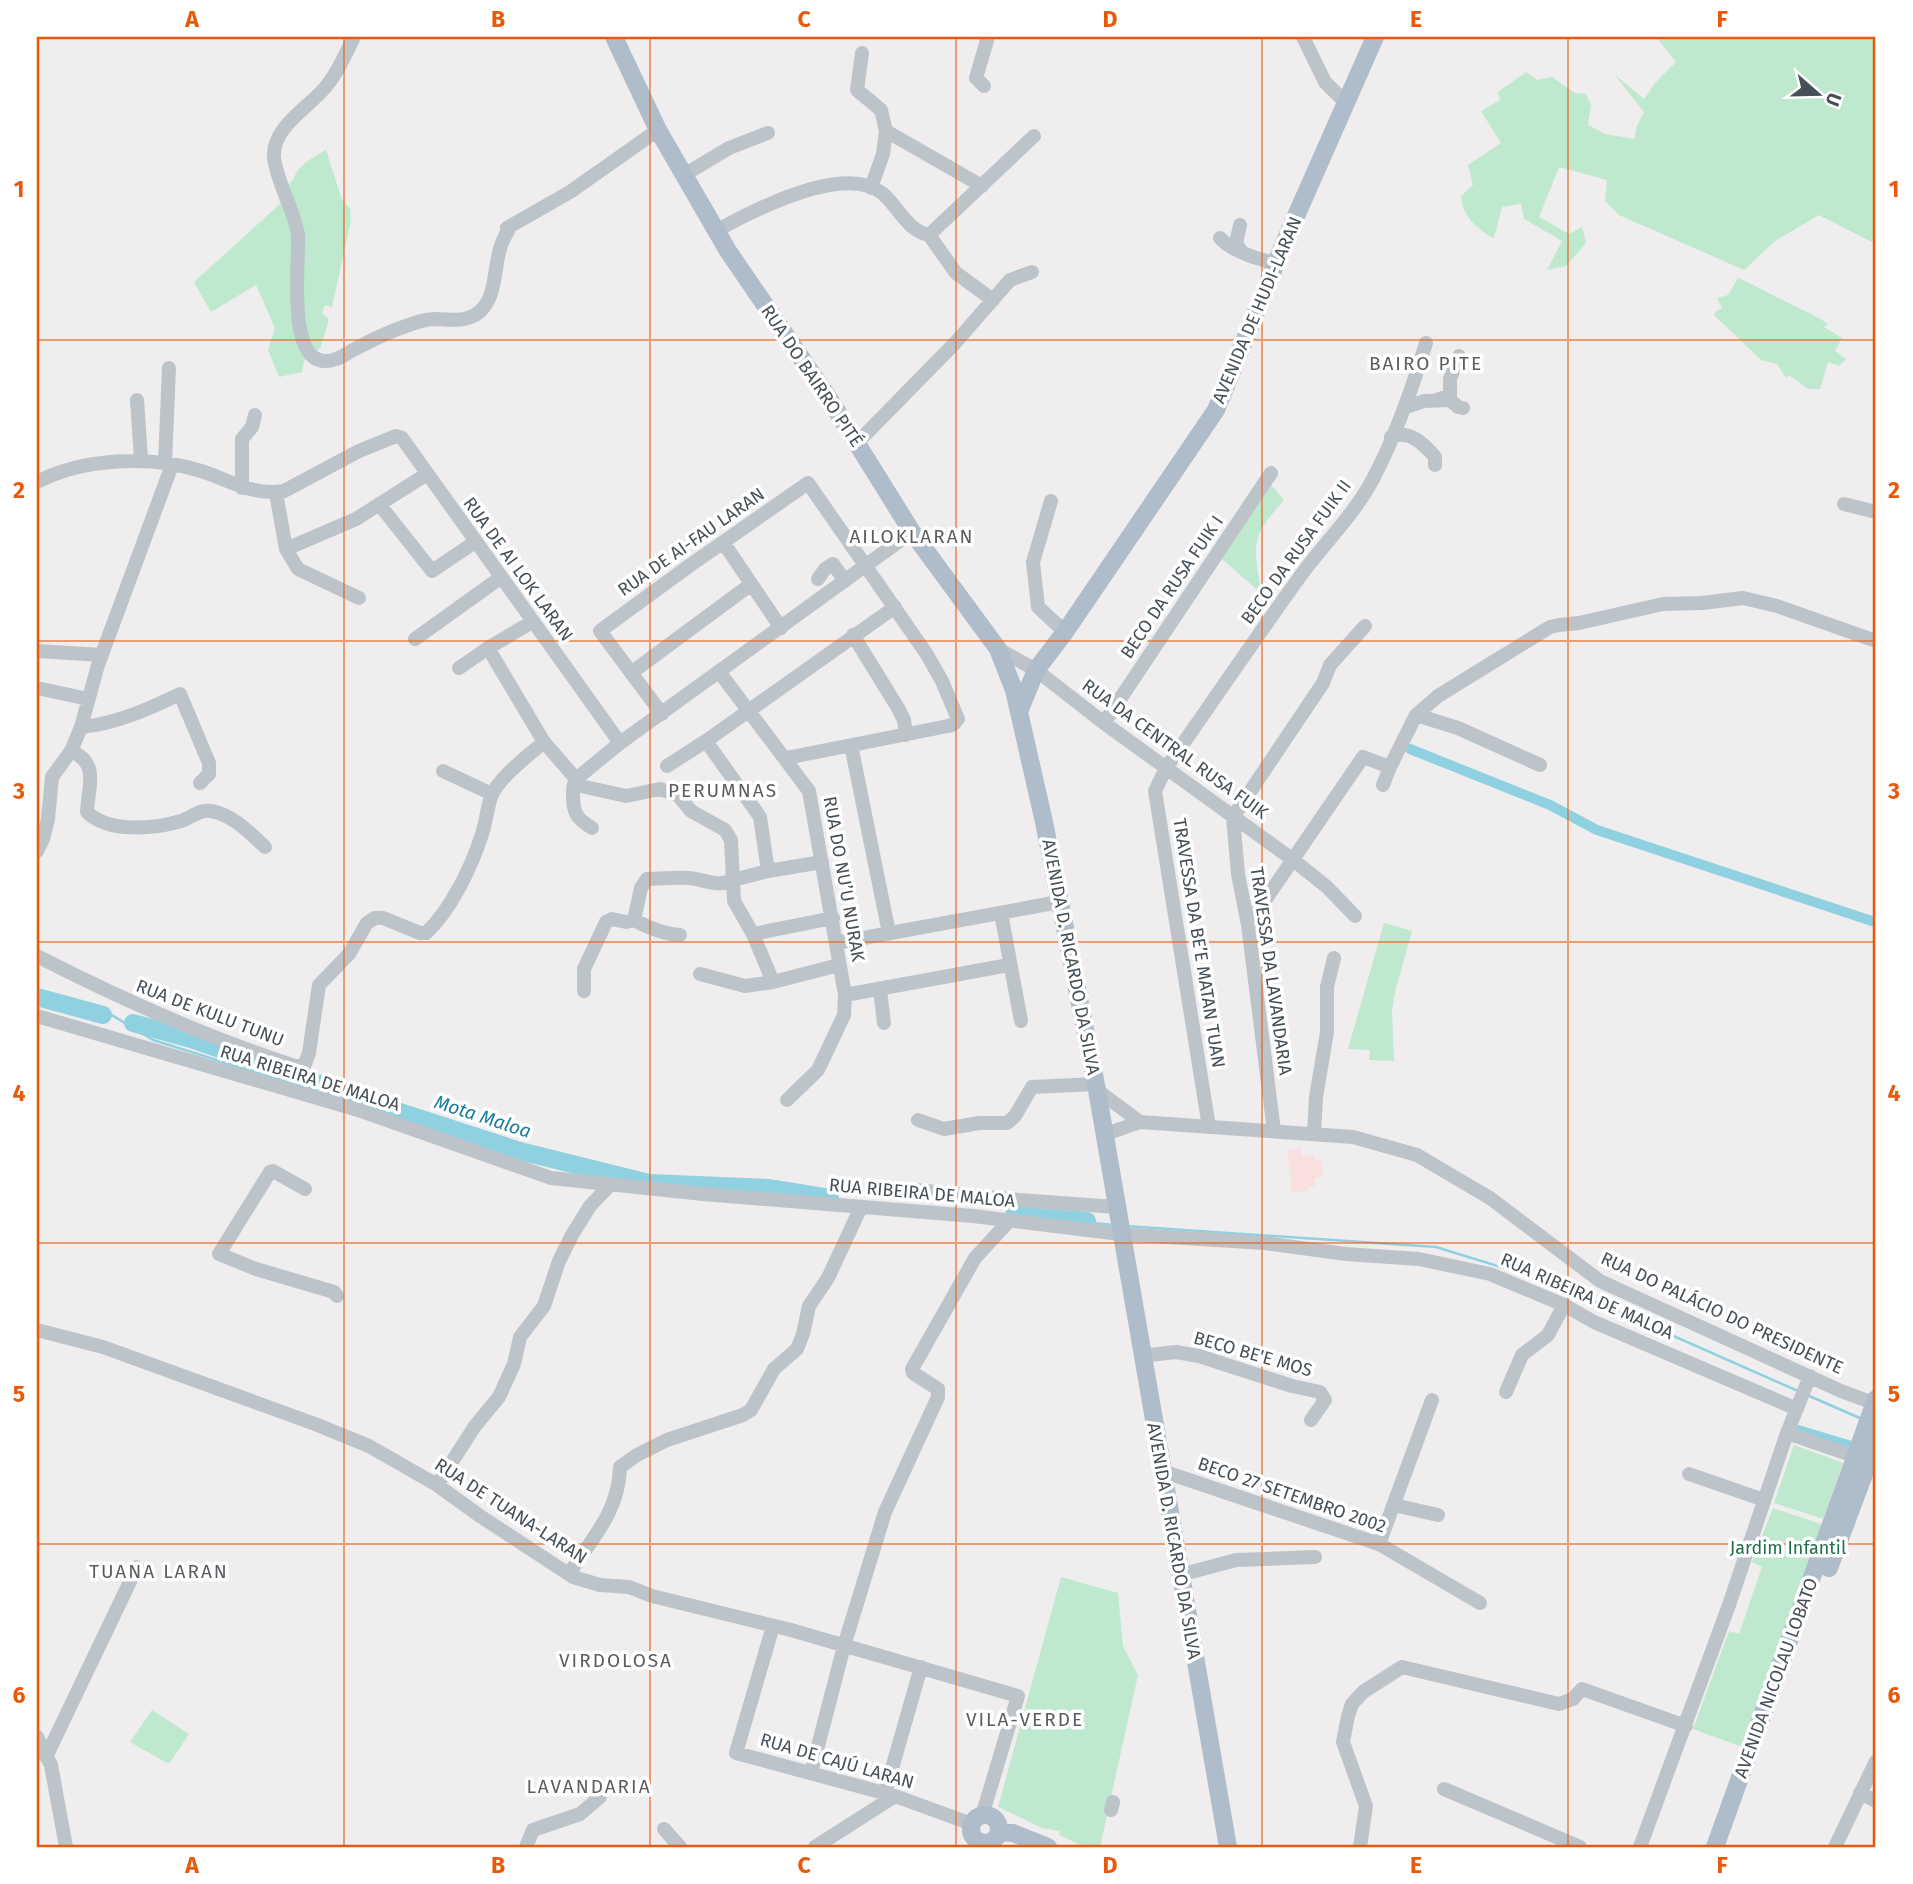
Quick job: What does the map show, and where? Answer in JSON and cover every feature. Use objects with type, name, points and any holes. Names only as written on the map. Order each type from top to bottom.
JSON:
[{"type":"main road","name":"RUA DO BAIRRO PITÉ","points":[[614,37],[658,130],[716,231],[857,443],[912,532],[998,649],[1020,709]]},
{"type":"main road","name":"AVENIDA DE HUDI-LARAN","points":[[1020,709],[1036,670],[1065,632],[1216,410],[1276,263],[1375,37]]},
{"type":"main road","name":"AVENIDA D. RICARDO DA SILVA","points":[[1020,709],[1096,1087],[1228,1847]]},
{"type":"main road","name":"AVENIDA NICOLAU LOBATO","points":[[1728,1847],[1867,1461],[1876,1402]]},
{"type":"main road","name":"AVENIDA NICOLAU LOBATO","points":[[1715,1847],[1867,1461]]},
{"type":"main road","points":[[995,1819],[999,1832],[991,1843],[974,1845],[977,1820],[995,1819]]},
{"type":"main road","points":[[999,1832],[1013,1833],[1048,1847]]},
{"type":"street","points":[[354,37],[327,86],[289,124],[274,149],[277,172],[298,234],[300,334],[306,350],[320,360],[336,359],[416,323],[432,319],[457,321],[478,312],[490,293],[497,252],[507,228],[570,192],[658,130]]},
{"type":"street","points":[[984,86],[976,78],[988,37]]},
{"type":"street","points":[[1303,37],[1325,82],[1345,102]]},
{"type":"street","points":[[862,52],[857,90],[881,110],[886,131],[883,154],[871,188]]},
{"type":"street","points":[[886,131],[982,186]]},
{"type":"street","points":[[684,175],[729,148],[768,133]]},
{"type":"street","points":[[929,236],[1034,136]]},
{"type":"street","points":[[716,231],[743,216],[829,185],[850,184],[871,188],[880,191],[911,226],[921,234],[929,236],[957,273],[993,300]]},
{"type":"street","points":[[1240,225],[1236,243],[1247,252]]},
{"type":"street","points":[[1220,237],[1225,243],[1261,260],[1276,263]]},
{"type":"street","points":[[857,443],[955,343],[1010,280],[1032,272]]},
{"type":"street","name":"BECO DA RUSA FUIK II","points":[[1166,768],[1281,602],[1354,509],[1399,436],[1403,412],[1426,343]]},
{"type":"street","points":[[1436,401],[1450,395],[1450,379],[1460,356]]},
{"type":"street","points":[[37,851],[48,818],[52,777],[71,751],[81,727],[102,655],[169,464],[169,368]]},
{"type":"street","points":[[137,400],[141,459]]},
{"type":"street","points":[[1403,412],[1424,401],[1450,400],[1463,408]]},
{"type":"street","points":[[242,488],[242,439],[252,427],[255,415]]},
{"type":"street","name":"RUA DE AI LOK LARAN","points":[[276,493],[359,451],[396,436],[402,438],[620,743]]},
{"type":"street","points":[[1399,436],[1417,439],[1427,447],[1436,457],[1434,465]]},
{"type":"street","points":[[38,477],[57,471],[141,459],[200,471],[250,491],[276,493],[286,549],[298,569],[359,598]]},
{"type":"street","name":"BECO DA RUSA FUIK I","points":[[1104,723],[1272,473]]},
{"type":"street","points":[[286,549],[356,519],[427,474]]},
{"type":"street","name":"RUA DE AI-FAU LARAN","points":[[662,714],[600,632],[723,542],[808,483],[865,566]]},
{"type":"street","points":[[1051,501],[1033,569],[1038,607],[1065,632]]},
{"type":"street","points":[[379,504],[432,571],[475,542]]},
{"type":"street","points":[[1844,504],[1876,512]]},
{"type":"street","points":[[592,828],[579,820],[573,810],[573,785],[576,779],[620,743],[912,532]]},
{"type":"street","points":[[723,542],[781,628]]},
{"type":"street","points":[[817,579],[833,564],[845,581]]},
{"type":"street","points":[[786,758],[906,735],[954,724],[958,719],[942,681],[895,607],[865,566]]},
{"type":"street","points":[[415,639],[500,578]]},
{"type":"street","points":[[631,673],[750,585]]},
{"type":"street","points":[[1383,785],[1416,715],[1438,696],[1550,627],[1664,604],[1743,598],[1777,606],[1876,641]]},
{"type":"street","points":[[667,766],[895,607]]},
{"type":"street","points":[[459,668],[532,622]]},
{"type":"street","points":[[1233,817],[1323,683],[1330,665],[1364,626]]},
{"type":"street","points":[[853,635],[898,708],[904,720],[906,735]]},
{"type":"street","points":[[488,648],[544,742],[581,786],[626,796],[660,789],[678,794],[691,811],[725,830],[731,840],[734,901],[753,934],[773,982]]},
{"type":"street","name":"RUA DA CENTRAL RUSA FUIK","points":[[998,649],[1036,670],[1104,723],[1292,859],[1327,887],[1355,916]]},
{"type":"street","points":[[37,651],[102,655]]},
{"type":"street","name":"RUA DO NU’U NURAK","points":[[720,673],[809,791],[845,995]]},
{"type":"street","points":[[37,688],[88,699]]},
{"type":"street","points":[[81,727],[109,722],[161,704],[180,694],[209,763],[209,774],[200,783]]},
{"type":"street","points":[[1416,715],[1458,729],[1540,765]]},
{"type":"street","points":[[706,741],[760,817],[768,871]]},
{"type":"street","name":"RUA DE KULU TUNU","points":[[37,956],[163,1018],[284,1063],[295,1066],[305,1064],[319,985],[349,954],[366,923],[375,918],[383,918],[420,933],[426,933],[436,924],[471,866],[492,794],[514,769],[544,742]]},
{"type":"street","points":[[851,745],[890,933]]},
{"type":"street","points":[[71,751],[84,758],[90,768],[87,812],[94,819],[114,825],[166,825],[185,820],[201,811],[212,811],[248,829],[265,846]]},
{"type":"street","points":[[1248,925],[1363,757],[1390,767]]},
{"type":"street","name":"TRAVESSA DA BE’E MATAN TUAN","points":[[1166,768],[1155,791],[1209,1127]]},
{"type":"street","points":[[443,771],[492,794]]},
{"type":"street","name":"TRAVESSA DA LAVANDARIA","points":[[1233,817],[1238,874],[1248,925],[1274,1131]]},
{"type":"street","points":[[634,920],[641,888],[647,879],[694,878],[712,884],[723,884],[768,871],[822,862]]},
{"type":"street","points":[[836,943],[1059,902]]},
{"type":"street","points":[[1001,913],[1021,1021]]},
{"type":"street","points":[[753,934],[833,918]]},
{"type":"street","points":[[584,991],[584,969],[606,922],[612,919],[626,922],[634,920],[650,929],[680,935]]},
{"type":"street","points":[[1314,1134],[1316,1097],[1326,1032],[1327,987],[1334,958]]},
{"type":"street","points":[[700,974],[744,986],[773,982],[839,965]]},
{"type":"street","points":[[788,1100],[818,1070],[844,1015],[845,995],[1009,965]]},
{"type":"street","points":[[880,989],[884,1023]]},
{"type":"street","name":"RUA RIBEIRA DE MALOA","points":[[37,1016],[335,1102],[551,1178],[1010,1220],[1119,1219],[1346,1254],[1419,1259],[1490,1274],[1564,1305],[1594,1322],[1799,1402]]},
{"type":"street","points":[[918,1120],[944,1129],[979,1123],[1002,1125],[1016,1116],[1032,1087],[1096,1087],[1140,1122]]},
{"type":"street","points":[[1103,1135],[1140,1122]]},
{"type":"street","name":"RUA DO PALÁCIO DO PRESIDENTE","points":[[1140,1122],[1353,1137],[1417,1155],[1452,1173],[1490,1198],[1601,1281],[1809,1378],[1876,1402]]},
{"type":"street","points":[[305,1189],[273,1171],[270,1172],[219,1254],[256,1269],[334,1292],[337,1296]]},
{"type":"street","points":[[437,1485],[475,1426],[499,1397],[514,1364],[520,1337],[544,1306],[559,1261],[572,1235],[590,1206],[610,1185]]},
{"type":"street","points":[[906,1189],[1019,1200],[1119,1219]]},
{"type":"street","points":[[569,1574],[593,1542],[614,1506],[620,1487],[620,1467],[667,1440],[749,1413],[774,1369],[797,1349],[809,1306],[828,1278],[861,1207]]},
{"type":"street","points":[[811,1773],[844,1646],[885,1512],[938,1397],[939,1389],[913,1373],[912,1369],[975,1258],[1010,1220]]},
{"type":"street","points":[[1506,1392],[1522,1355],[1548,1335],[1564,1305]]},
{"type":"street","name":"RUA DE TUANA-LARAN","points":[[37,1330],[103,1347],[315,1424],[369,1447],[437,1485],[569,1574],[600,1585],[629,1587],[652,1596],[773,1626],[1018,1696],[977,1820]]},
{"type":"street","name":"BECO BE'E MOS","points":[[1141,1356],[1176,1352],[1199,1356],[1292,1386],[1320,1392],[1325,1400],[1311,1420]]},
{"type":"street","points":[[1640,1847],[1686,1726],[1787,1433],[1809,1378]]},
{"type":"street","points":[[1380,1544],[1432,1400]]},
{"type":"street","points":[[1787,1433],[1867,1461]]},
{"type":"street","name":"BECO 27 SETEMBRO 2002","points":[[1163,1471],[1380,1544],[1480,1603]]},
{"type":"street","points":[[1689,1474],[1764,1500]]},
{"type":"street","points":[[1394,1505],[1438,1515]]},
{"type":"street","points":[[1180,1574],[1246,1558],[1315,1557]]},
{"type":"street","points":[[46,1757],[137,1567]]},
{"type":"street","name":"RUA DE CAJÚ LARAN","points":[[773,1626],[736,1753],[977,1820]]},
{"type":"street","points":[[815,1847],[890,1795],[920,1667]]},
{"type":"street","points":[[1360,1847],[1366,1807],[1343,1742],[1352,1704],[1363,1692],[1402,1667],[1559,1704],[1573,1699],[1582,1689],[1686,1726]]},
{"type":"street","points":[[37,1737],[51,1765],[66,1847]]},
{"type":"street","points":[[1835,1847],[1876,1761]]},
{"type":"street","points":[[1444,1789],[1580,1847]]},
{"type":"street","points":[[1860,1793],[1876,1801]]},
{"type":"street","points":[[526,1847],[533,1830],[580,1814],[600,1797]]},
{"type":"street","points":[[664,1829],[680,1847]]},
{"type":"shaded area","points":[[1301,1148],[1302,1156],[1314,1155],[1315,1160],[1321,1160],[1323,1177],[1315,1178],[1315,1186],[1308,1187],[1308,1191],[1292,1192],[1287,1150]]},
{"type":"green space","points":[[1656,37],[1876,37],[1876,244],[1819,215],[1775,241],[1744,270],[1619,215],[1605,201],[1607,180],[1559,167],[1539,217],[1569,234],[1582,227],[1586,243],[1566,266],[1547,270],[1562,241],[1524,219],[1521,204],[1502,207],[1494,238],[1476,226],[1467,216],[1461,196],[1473,185],[1468,165],[1501,143],[1481,111],[1500,100],[1498,92],[1526,72],[1537,80],[1552,77],[1575,93],[1586,94],[1591,105],[1588,125],[1605,134],[1634,139],[1644,112],[1614,74],[1644,99],[1655,83],[1676,62]]},
{"type":"green space","points":[[326,150],[342,200],[350,208],[351,220],[332,307],[325,305],[322,314],[329,319],[321,347],[304,361],[302,372],[279,377],[268,350],[275,328],[256,285],[211,312],[194,282],[281,203],[287,186],[302,166]]},
{"type":"green space","points":[[1738,278],[1817,317],[1828,324],[1824,327],[1842,338],[1835,351],[1846,359],[1839,366],[1828,362],[1820,389],[1808,389],[1789,375],[1786,378],[1777,364],[1761,360],[1714,315],[1722,308],[1717,298],[1728,295]]},
{"type":"green space","points":[[1271,485],[1284,500],[1259,534],[1256,552],[1261,593],[1222,559]]},
{"type":"green space","points":[[1384,923],[1412,931],[1392,1011],[1394,1061],[1369,1060],[1370,1050],[1348,1049]]},
{"type":"green space","points":[[1794,1445],[1843,1463],[1823,1519],[1774,1503]]},
{"type":"green space","name":"Jardim Infantil","points":[[1773,1508],[1827,1526],[1745,1748],[1693,1729],[1729,1631],[1739,1634],[1762,1567],[1752,1562]]},
{"type":"green space","points":[[1061,1577],[1118,1593],[1123,1646],[1138,1675],[1100,1847],[1086,1847],[1059,1835],[1060,1831],[1042,1828],[998,1807]]},
{"type":"green space","points":[[152,1710],[189,1734],[169,1764],[130,1742]]},
{"type":"waterway","points":[[1410,749],[1550,805],[1597,830],[1875,922]]},
{"type":"waterway","name":"Mota Maloa","points":[[37,997],[103,1015]]},
{"type":"waterway","points":[[82,1003],[95,1005],[153,1040],[300,1086]]},
{"type":"waterway","name":"Mota Maloa","points":[[133,1023],[191,1039],[520,1151],[649,1183],[768,1188],[830,1198]]},
{"type":"waterway","name":"Mota Maloa","points":[[390,1114],[587,1175]]},
{"type":"waterway","name":"Mota Maloa","points":[[1014,1215],[1087,1221]]},
{"type":"waterway","points":[[1074,1221],[1113,1225]]},
{"type":"waterway","points":[[1126,1226],[1436,1247],[1556,1284],[1798,1391]]},
{"type":"waterway","points":[[1807,1395],[1862,1419]]},
{"type":"waterway","points":[[1798,1430],[1858,1448]]},
{"type":"district","name":"BAIRO PITE","points":[[1426,363]]},
{"type":"district","name":"AILOKLARAN","points":[[912,536]]},
{"type":"district","name":"PERUMNAS","points":[[723,790]]},
{"type":"district","name":"TUANA LARAN","points":[[159,1571]]},
{"type":"district","name":"VIRDOLOSA","points":[[616,1660]]},
{"type":"district","name":"VILA-VERDE","points":[[1025,1719]]},
{"type":"district","name":"LAVANDARIA","points":[[589,1786]]}]
